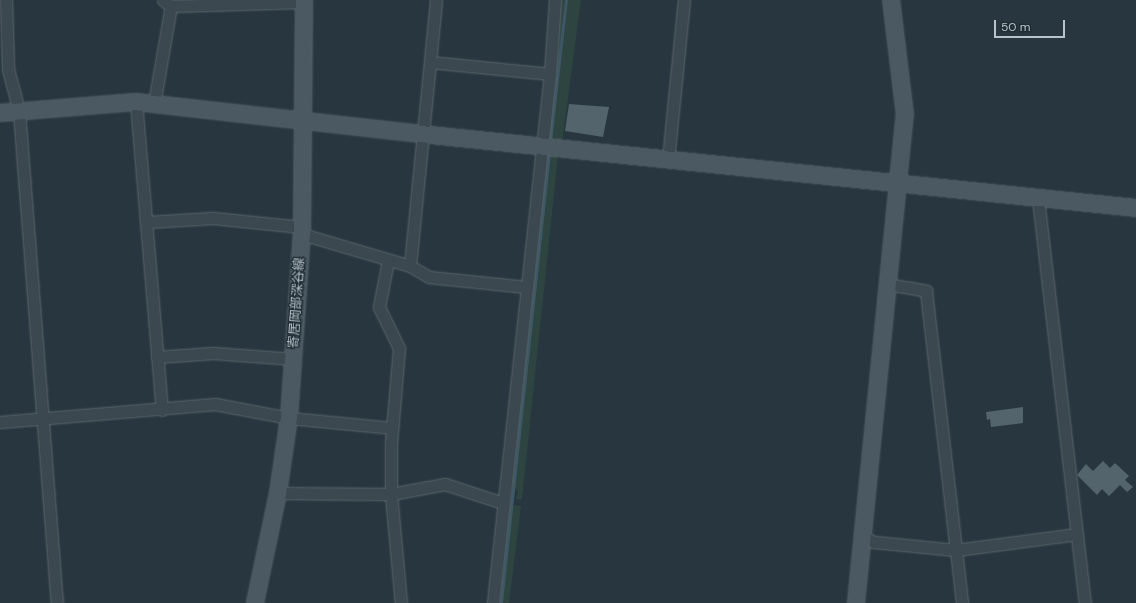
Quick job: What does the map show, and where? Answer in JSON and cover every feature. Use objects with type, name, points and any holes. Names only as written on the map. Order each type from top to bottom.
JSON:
[{"type":"street","points":[[6,0],[8,69],[19,111],[57,603]]},
{"type":"street","points":[[410,266],[436,0]]},
{"type":"street","points":[[492,603],[541,145],[550,74],[555,0]]},
{"type":"street","points":[[668,160],[684,0]]},
{"type":"street","points":[[856,603],[905,115],[891,0]]},
{"type":"street","points":[[154,104],[167,3],[304,1]]},
{"type":"street","name":"寄居岡部深谷線","points":[[255,603],[278,493],[289,418],[294,359],[302,231],[304,1]]},
{"type":"street","points":[[430,62],[550,74]]},
{"type":"street","points":[[136,102],[162,410]]},
{"type":"street","points":[[0,113],[136,102],[422,134],[541,145],[668,160],[1136,208]]},
{"type":"street","points":[[1038,198],[1085,603]]},
{"type":"street","points":[[147,222],[213,218],[302,231],[388,261],[410,266],[429,277],[526,287]]},
{"type":"street","points":[[388,261],[379,307],[400,348],[392,428],[391,494],[401,603]]},
{"type":"street","points":[[888,284],[926,291],[962,603]]},
{"type":"street","points":[[157,357],[213,353],[294,359]]},
{"type":"street","points":[[0,422],[162,410],[216,404],[289,418],[392,428]]},
{"type":"street","points":[[278,493],[391,494],[445,484],[503,503]]},
{"type":"street","points":[[863,536],[874,542],[956,550],[1077,534]]},
{"type":"green space","points":[[558,0],[581,0],[562,143],[544,140]]},
{"type":"green space","points":[[549,153],[558,156],[522,499],[516,499],[518,491],[508,483],[544,154]],"holes":[[[546,186],[539,262],[535,291]]]},
{"type":"green space","points":[[507,504],[521,506],[509,603],[495,602]]},
{"type":"building","points":[[569,104],[609,107],[603,137],[565,131]]},
{"type":"building","points":[[1023,407],[1023,423],[991,427],[990,419],[987,420],[986,412]]},
{"type":"building","points":[[1103,461],[1110,468],[1115,463],[1129,476],[1125,480],[1133,487],[1127,492],[1120,485],[1109,496],[1102,489],[1097,495],[1077,475],[1086,464],[1093,471]]},
{"type":"waterway","points":[[550,142],[566,0]]},
{"type":"waterway","points":[[501,603],[549,151]]}]
